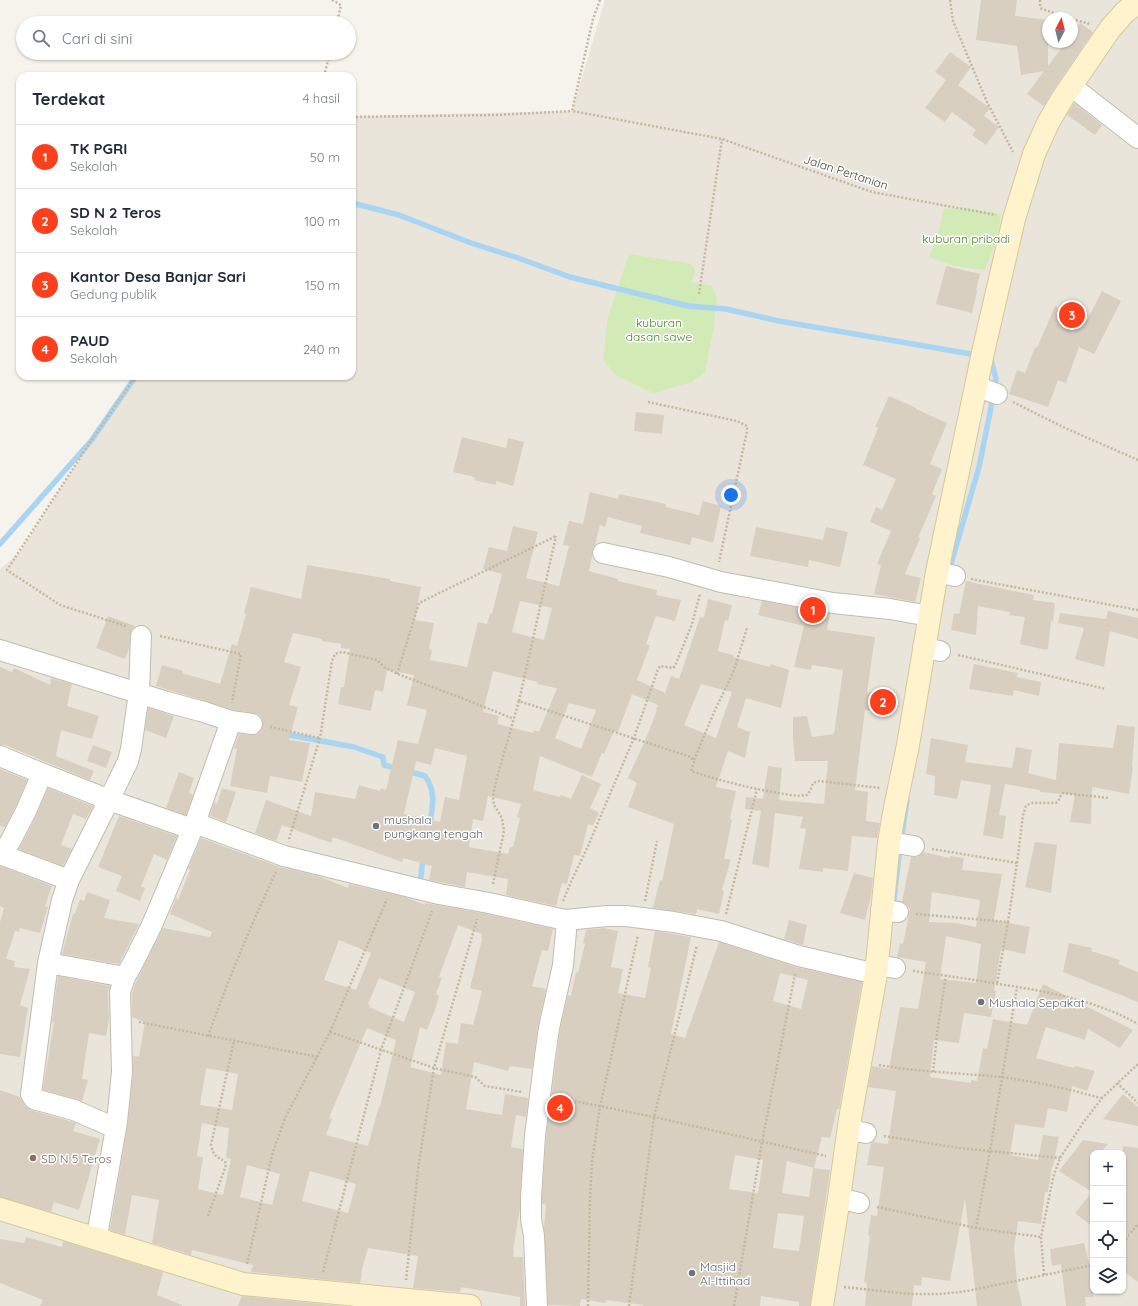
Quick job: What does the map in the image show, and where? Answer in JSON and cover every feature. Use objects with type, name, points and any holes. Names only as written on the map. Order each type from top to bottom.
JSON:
[{"type":"street","points":[[822,1306],[831,1285],[847,1200],[844,1160],[856,1131],[865,1063],[882,968],[889,911],[900,844],[898,790],[931,649],[929,616],[945,574],[986,390],[984,348],[1014,219],[1034,154],[1048,123],[1062,99],[1110,29],[1125,12],[1138,2]]},
{"type":"street","points":[[1071,86],[1138,138]]},
{"type":"street","points":[[603,553],[669,567],[708,584],[833,604],[890,609],[929,616]]},
{"type":"street","points":[[106,1124],[74,1110],[37,1100],[31,1096],[48,963],[62,900],[68,880],[130,755],[140,684],[142,632]]},
{"type":"street","points":[[0,650],[140,684],[167,702],[204,712],[239,719],[151,926],[125,976],[120,992],[122,1072],[117,1122],[98,1230]]},
{"type":"street","points":[[0,756],[109,800],[284,856],[439,894],[569,918],[607,916],[642,917],[721,931],[799,956],[882,968]]},
{"type":"street","points":[[42,774],[26,811],[2,854],[68,880]]},
{"type":"street","points":[[537,1306],[534,1236],[531,1219],[535,1136],[549,1096],[549,1028],[563,965],[569,918]]},
{"type":"street","points":[[48,963],[125,976]]},
{"type":"street","points":[[0,1209],[243,1284],[470,1306]]},
{"type":"path","points":[[332,0],[341,5],[339,16]]},
{"type":"path","points":[[572,111],[593,19],[600,0]]},
{"type":"path","points":[[950,0],[953,21],[987,102],[1015,154],[1029,170]]},
{"type":"path","points":[[1040,0],[1040,7],[1051,12]]},
{"type":"path","points":[[325,72],[328,60]]},
{"type":"path","name":"Jalan Pertanian","points":[[356,116],[495,115],[572,111],[722,139],[872,192],[1014,219]]},
{"type":"path","points":[[700,294],[722,139]]},
{"type":"path","points":[[133,380],[91,441],[7,570],[60,605],[142,632],[241,654],[239,719],[320,739]]},
{"type":"path","points":[[986,390],[1065,428],[1138,460]]},
{"type":"path","points":[[569,918],[567,890],[589,844],[634,738],[658,669],[662,666],[673,668],[677,663],[708,584],[747,431],[747,426],[737,421],[648,402]]},
{"type":"path","points":[[397,674],[419,603],[556,536],[519,701],[492,800],[502,818],[504,831],[486,902],[434,1068],[419,1162],[405,1283]]},
{"type":"path","points":[[945,574],[1138,610]]},
{"type":"path","points":[[747,628],[733,673],[715,710],[690,772],[739,786],[784,794],[806,796],[809,794],[813,783],[819,781],[898,790]]},
{"type":"path","points":[[931,649],[1106,689]]},
{"type":"path","points":[[208,1036],[237,958],[284,856],[318,748],[332,661],[335,654],[342,652],[377,660],[384,667],[397,674],[514,719]]},
{"type":"path","points":[[519,701],[634,738],[690,757],[694,760]]},
{"type":"path","points":[[721,931],[757,789]]},
{"type":"path","points":[[997,984],[1008,922],[1023,815],[1026,806],[1031,803],[1055,803],[1063,793],[1109,798]]},
{"type":"path","points":[[588,1306],[592,1162],[600,1107],[658,841]]},
{"type":"path","points":[[900,844],[1017,863]]},
{"type":"path","points":[[243,1284],[277,1137],[285,1118],[330,1032],[395,882]]},
{"type":"path","points":[[318,1292],[381,1050],[439,894]]},
{"type":"path","points":[[889,911],[1008,922]]},
{"type":"path","points":[[629,1306],[654,1117],[701,927]]},
{"type":"path","points":[[734,1306],[762,1142],[799,956]]},
{"type":"path","points":[[882,968],[946,975],[1017,986],[1085,1002],[1109,1010],[1138,1024]]},
{"type":"path","points":[[933,1072],[946,975]]},
{"type":"path","points":[[976,1228],[1017,986]]},
{"type":"path","points":[[134,1022],[318,1057]]},
{"type":"path","points":[[330,1032],[434,1068],[474,1077],[485,1086],[492,1088],[549,1096],[654,1117],[844,1160]]},
{"type":"path","points":[[208,1216],[226,1165],[225,1161],[217,1158],[213,1153],[211,1145],[234,1041]]},
{"type":"path","points":[[865,1063],[933,1072],[1002,1077],[1056,1086],[1102,1098]]},
{"type":"path","points":[[1044,1275],[1041,1237],[1053,1178],[1060,1158],[1083,1123],[1102,1098],[1138,1064]]},
{"type":"path","points":[[1117,1083],[1138,1103]]},
{"type":"path","points":[[856,1131],[959,1148],[1060,1158]]},
{"type":"path","points":[[847,1200],[976,1228],[1041,1237]]},
{"type":"path","points":[[1126,1238],[1138,1224]]},
{"type":"path","points":[[831,1285],[909,1294],[942,1294],[967,1291],[1090,1266]]},
{"type":"shaded area","points":[[605,0],[1138,0],[1138,1306],[0,1306],[0,569],[20,552],[91,441],[133,380],[356,380],[356,116],[572,111]]},
{"type":"green space","name":"kuburan pribadi","points":[[969,208],[1001,214],[997,238],[985,270],[955,266],[929,257],[938,234],[944,209]]},
{"type":"green space","name":"kuburan dasan sawe","points":[[629,254],[688,263],[695,268],[692,283],[711,285],[717,298],[713,331],[705,372],[692,382],[653,393],[615,375],[603,359],[608,317]]},
{"type":"building","points":[[981,0],[1017,0],[1015,16],[1042,19],[1042,48],[1048,48],[1048,66],[1062,48],[1078,48],[1078,26],[1080,23],[1093,32],[1044,106],[1027,94],[1044,71],[1021,75],[1017,46],[976,40]]},
{"type":"building","points":[[950,52],[971,67],[958,85],[990,108],[984,116],[999,127],[986,145],[972,135],[976,130],[952,112],[945,122],[925,108],[946,80],[935,72]]},
{"type":"building","points":[[1074,103],[1102,125],[1095,135],[1067,115]]},
{"type":"building","points":[[946,266],[980,274],[972,313],[936,304]]},
{"type":"building","points":[[1102,291],[1121,301],[1094,354],[1079,347],[1066,383],[1058,380],[1048,407],[1009,394],[1017,370],[1025,373],[1035,347],[1037,348],[1055,306],[1087,320]]},
{"type":"building","points":[[889,396],[947,423],[930,464],[942,469],[932,494],[936,496],[918,538],[920,538],[905,574],[921,578],[915,602],[874,594],[881,565],[877,564],[891,531],[870,522],[876,507],[882,510],[896,479],[863,465],[878,428],[875,427]]},
{"type":"building","points":[[636,412],[664,415],[662,434],[634,431]]},
{"type":"building","points":[[462,437],[506,448],[508,438],[524,442],[513,486],[496,481],[496,485],[474,480],[475,477],[453,472]]},
{"type":"building","points":[[590,492],[618,499],[619,494],[666,504],[666,507],[699,515],[703,501],[721,506],[713,543],[692,537],[690,545],[640,533],[642,526],[608,517],[605,527],[600,525],[595,545],[592,550],[589,571],[618,579],[618,581],[657,590],[656,595],[681,600],[675,621],[656,616],[646,644],[650,645],[637,680],[665,693],[671,676],[679,679],[700,617],[704,618],[708,599],[732,605],[728,621],[725,620],[718,651],[733,655],[733,657],[770,667],[771,664],[789,670],[781,708],[746,698],[737,727],[750,732],[745,758],[728,751],[716,787],[736,791],[724,859],[731,859],[722,890],[724,891],[719,914],[697,909],[696,914],[653,908],[660,880],[662,881],[674,824],[628,807],[637,783],[628,778],[647,736],[658,705],[632,694],[618,732],[614,731],[604,754],[602,753],[592,777],[540,756],[533,790],[560,797],[561,795],[571,799],[582,775],[601,784],[590,808],[599,813],[593,826],[588,824],[580,856],[574,855],[567,884],[562,883],[556,906],[506,895],[508,879],[467,872],[465,887],[429,880],[432,866],[403,858],[402,862],[333,837],[331,843],[282,825],[276,841],[255,833],[266,800],[311,816],[315,792],[355,799],[359,785],[380,791],[381,788],[386,790],[398,740],[418,744],[427,710],[407,705],[414,675],[387,670],[383,692],[375,690],[371,711],[338,704],[341,687],[344,687],[350,649],[341,648],[341,644],[322,641],[322,639],[293,633],[284,662],[301,667],[289,705],[298,707],[289,740],[310,743],[302,782],[270,776],[267,793],[230,786],[237,749],[234,748],[239,734],[251,735],[257,734],[261,731],[263,725],[262,719],[259,715],[234,710],[156,686],[162,665],[183,671],[182,673],[220,684],[232,644],[237,646],[246,614],[244,613],[251,587],[301,599],[307,565],[390,579],[390,581],[421,587],[415,620],[434,623],[429,649],[432,650],[430,660],[467,667],[478,622],[487,624],[490,614],[492,614],[502,574],[483,569],[489,547],[507,551],[513,526],[538,532],[526,578],[559,586],[569,546],[563,545],[569,521],[583,524]],"holes":[[[520,601],[552,608],[544,640],[512,632]],[[493,671],[538,682],[537,684],[557,688],[539,732],[534,730],[533,733],[497,724],[499,716],[483,712]],[[701,684],[732,692],[716,738],[684,725]],[[569,703],[596,710],[581,749],[555,738]],[[435,748],[467,756],[459,800],[445,797],[440,822],[404,814],[416,761],[431,765]],[[488,796],[521,804],[517,817],[520,818],[513,847],[510,847],[508,854],[469,847],[473,819],[483,821]]]},
{"type":"building","points":[[756,527],[823,540],[826,527],[848,532],[840,567],[809,560],[808,567],[750,556]]},
{"type":"building","points":[[966,581],[1034,595],[1033,600],[1055,603],[1053,622],[1051,621],[1048,649],[1046,650],[1020,644],[1025,617],[1009,615],[1010,612],[978,606],[976,635],[951,630],[954,613],[959,614]]},
{"type":"building","points":[[762,601],[830,614],[827,630],[875,637],[867,692],[874,693],[872,711],[865,710],[855,790],[868,792],[866,821],[880,823],[877,838],[852,836],[848,871],[823,868],[823,872],[799,869],[806,829],[800,828],[803,817],[775,813],[769,868],[752,864],[761,811],[745,809],[746,797],[763,799],[768,766],[782,768],[779,800],[824,804],[828,761],[795,761],[793,717],[807,716],[812,737],[834,734],[843,670],[812,665],[811,670],[794,667],[804,626],[758,615]]},
{"type":"building","points":[[1108,611],[1138,618],[1138,639],[1110,631],[1104,667],[1075,659],[1084,628],[1058,623],[1060,613],[1106,619]]},
{"type":"building","points":[[108,616],[135,626],[131,630],[129,648],[125,659],[96,648]]},
{"type":"building","points":[[974,664],[1018,673],[1017,677],[1041,682],[1039,696],[1014,690],[1013,696],[969,689]]},
{"type":"building","points":[[0,667],[12,672],[14,668],[50,685],[51,678],[72,684],[67,706],[99,716],[92,739],[61,730],[56,756],[94,771],[90,780],[5,745],[0,745]]},
{"type":"building","points":[[148,708],[174,716],[166,738],[145,730]]},
{"type":"building","points":[[1117,725],[1135,727],[1133,767],[1129,794],[1092,787],[1091,824],[1070,822],[1075,795],[1040,792],[1040,790],[1005,784],[999,815],[1006,816],[1003,839],[983,835],[991,785],[961,780],[957,799],[934,795],[935,776],[926,774],[931,738],[968,745],[965,762],[1012,768],[1016,747],[1032,750],[1028,773],[1056,780],[1059,743],[1113,748]]},
{"type":"building","points":[[93,745],[112,752],[106,768],[87,761]]},
{"type":"building","points":[[0,769],[27,780],[5,827],[0,826]]},
{"type":"building","points":[[179,772],[194,778],[189,793],[193,795],[186,815],[166,808]]},
{"type":"building","points":[[48,788],[93,806],[86,819],[73,814],[61,845],[72,849],[63,866],[19,849]]},
{"type":"building","points":[[222,788],[236,792],[226,822],[210,816],[214,803],[217,804]]},
{"type":"building","points":[[119,816],[177,836],[167,860],[154,854],[141,886],[145,888],[140,901],[116,891],[122,876],[98,867]]},
{"type":"building","points":[[201,838],[280,867],[318,876],[348,888],[349,884],[405,897],[425,905],[425,903],[487,914],[553,929],[548,951],[542,950],[532,986],[546,989],[538,1026],[532,1069],[510,1066],[508,1071],[474,1062],[466,1109],[502,1115],[505,1094],[528,1098],[526,1117],[516,1115],[511,1147],[523,1149],[520,1208],[513,1257],[523,1257],[525,1306],[520,1306],[520,1297],[461,1287],[460,1292],[413,1288],[418,1256],[368,1248],[361,1273],[360,1283],[251,1272],[253,1265],[192,1250],[191,1255],[152,1243],[159,1200],[132,1195],[125,1235],[110,1230],[128,1123],[133,1073],[133,1056],[139,1057],[145,1022],[132,1017],[132,994],[136,982],[163,928],[210,937],[212,932],[170,914],[176,898],[178,900],[190,870],[188,869]],"holes":[[[458,925],[482,934],[470,988],[482,991],[473,1025],[461,1023],[458,1044],[446,1042],[441,1075],[410,1067],[420,1027],[427,1030],[435,1010],[439,996],[436,994],[442,978],[439,977]],[[339,940],[371,953],[356,990],[324,980]],[[379,978],[415,992],[404,1022],[369,1007],[370,1005],[368,1004]],[[367,1028],[396,1040],[380,1107],[379,1106],[368,1146],[326,1135],[332,1119],[329,1118]],[[206,1068],[238,1074],[232,1110],[200,1105]],[[202,1123],[229,1128],[226,1158],[231,1159],[223,1195],[198,1189],[203,1157],[197,1156]],[[247,1165],[280,1174],[272,1205],[240,1197]],[[310,1171],[356,1184],[348,1213],[302,1201]]]},
{"type":"building","points":[[1035,842],[1057,845],[1051,893],[1025,887]]},
{"type":"building","points":[[923,852],[950,858],[950,856],[964,858],[962,870],[1002,874],[994,920],[1030,927],[1025,954],[1001,949],[991,1017],[964,1013],[959,1043],[934,1040],[930,1077],[971,1083],[971,1080],[977,1081],[983,1048],[987,1049],[993,1019],[1027,1025],[1043,984],[1133,1030],[1120,1048],[1088,1029],[1085,1040],[1046,1027],[1036,1058],[1074,1068],[1075,1066],[1095,1071],[1087,1091],[1072,1086],[1067,1112],[1048,1108],[1044,1128],[1015,1124],[1010,1155],[1038,1160],[1043,1135],[1059,1137],[1048,1192],[1045,1192],[1041,1224],[1018,1221],[1014,1249],[1018,1291],[1022,1306],[977,1306],[965,1199],[950,1281],[922,1277],[921,1286],[914,1285],[912,1306],[865,1306],[867,1283],[864,1282],[870,1236],[868,1235],[871,1215],[877,1216],[884,1167],[867,1165],[871,1143],[888,1144],[896,1091],[868,1087],[872,1066],[889,1069],[900,1007],[918,1009],[926,962],[897,957],[900,943],[903,944],[910,909],[905,903],[902,902],[911,857],[918,857]],"holes":[[[932,892],[980,900],[976,927],[956,923],[929,922]],[[946,936],[981,944],[976,983],[940,979]]]},
{"type":"building","points":[[0,866],[52,886],[45,906],[48,907],[40,933],[20,928],[19,932],[15,931],[6,959],[15,961],[14,967],[30,969],[20,1005],[28,1008],[20,1057],[0,1054],[0,922],[4,908],[0,906]]},
{"type":"building","points":[[854,873],[873,878],[871,895],[865,920],[840,913]]},
{"type":"building","points":[[87,892],[110,900],[104,918],[139,924],[119,964],[62,954],[73,914],[75,914],[80,899],[84,901]]},
{"type":"building","points":[[789,920],[807,925],[803,945],[784,939]]},
{"type":"building","points":[[604,928],[618,931],[611,967],[623,969],[618,993],[645,998],[651,968],[648,967],[655,931],[691,937],[671,1034],[685,1038],[719,942],[796,967],[862,982],[839,1109],[837,1109],[830,1138],[822,1137],[814,1168],[787,1161],[782,1193],[809,1197],[813,1168],[830,1170],[810,1306],[799,1306],[799,1302],[761,1296],[760,1306],[643,1306],[606,1300],[605,1303],[581,1299],[580,1306],[548,1305],[544,1228],[546,1204],[542,1204],[546,1139],[560,1030],[568,995],[571,996],[576,972],[578,973],[585,944],[583,943],[586,930]],"holes":[[[780,973],[808,980],[801,1009],[773,1001]],[[735,1155],[763,1160],[758,1193],[729,1189]],[[778,1213],[804,1216],[799,1251],[773,1248]]]},
{"type":"building","points":[[1069,943],[1092,948],[1091,951],[1120,960],[1118,964],[1138,972],[1138,1002],[1063,972]]},
{"type":"building","points":[[58,976],[110,986],[108,992],[109,1019],[106,1036],[89,1033],[82,1079],[88,1080],[82,1101],[43,1090],[54,1022],[52,1022]]},
{"type":"building","name":"SD N 5 Teros","points":[[0,1090],[20,1097],[24,1105],[31,1110],[76,1123],[73,1131],[100,1139],[79,1210],[54,1202],[51,1212],[0,1197]]},
{"type":"building","points":[[1123,1094],[1138,1107],[1138,1126],[1103,1119]]},
{"type":"building","points":[[1083,1140],[1108,1144],[1103,1150],[1090,1150],[1090,1191],[1059,1171]]},
{"type":"building","points":[[1123,1146],[1138,1148],[1138,1282],[1126,1273],[1126,1236],[1134,1235],[1126,1234],[1126,1150],[1123,1150]]},
{"type":"building","points":[[1090,1194],[1090,1225],[1075,1213]]},
{"type":"building","points":[[26,1237],[62,1247],[63,1241],[163,1272],[157,1295],[182,1306],[40,1306],[43,1300],[0,1283],[0,1239],[24,1243]]},
{"type":"building","points":[[1084,1243],[1090,1266],[1090,1294],[1093,1294],[1093,1297],[1085,1297],[1086,1306],[1066,1306],[1061,1264],[1052,1266],[1050,1249]]},
{"type":"building","points":[[242,1296],[340,1306],[238,1306]]},
{"type":"waterway","points":[[356,204],[399,215],[471,243],[570,277],[688,306],[726,309],[779,321],[977,355]]},
{"type":"waterway","points":[[949,571],[979,467],[990,413],[996,379],[990,356]]},
{"type":"waterway","points":[[0,544],[91,441],[133,380]]},
{"type":"waterway","points":[[284,734],[354,747],[383,757],[384,765],[399,769]]},
{"type":"waterway","points":[[407,771],[425,776],[429,782],[433,800],[430,826]]},
{"type":"waterway","points":[[893,908],[907,800]]},
{"type":"waterway","points":[[420,885],[423,856]]},
{"type":"place","name":"Kantor Desa Banjar Sari","points":[[1072,315]]},
{"type":"place","name":"TK PGRI","points":[[813,610]]},
{"type":"place","name":"SD N 2 Teros","points":[[883,702]]},
{"type":"place","name":"mushala pungkang tengah","points":[[376,826]]},
{"type":"place","name":"Mushala Sepakat","points":[[981,1002]]},
{"type":"place","name":"PAUD","points":[[560,1108]]},
{"type":"place","name":"SD N 5 Teros","points":[[33,1158]]},
{"type":"place","name":"Masjid Al-Ittihad","points":[[692,1273]]}]
